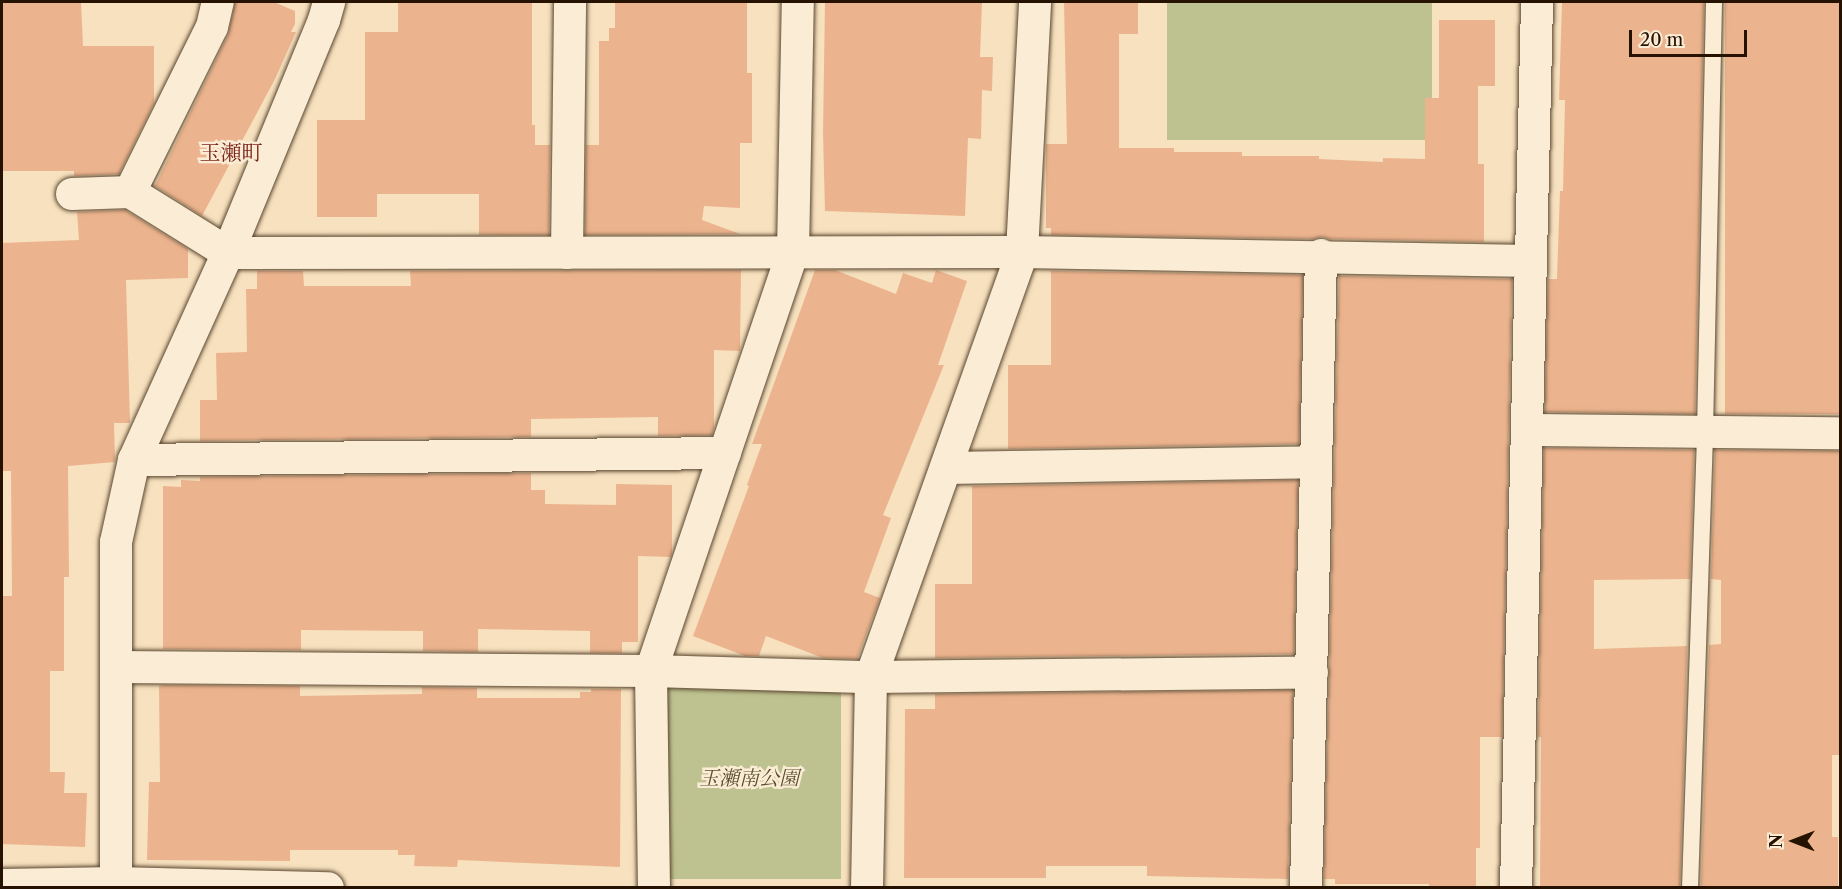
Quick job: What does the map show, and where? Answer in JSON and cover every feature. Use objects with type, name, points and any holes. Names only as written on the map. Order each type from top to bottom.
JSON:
[{"type":"street","points":[[130,192],[212,27],[218,2]]},
{"type":"street","points":[[116,885],[117,542],[134,460],[228,253],[324,20],[329,2]]},
{"type":"street","points":[[567,253],[570,2]]},
{"type":"street","points":[[654,888],[651,671],[793,252],[798,2]]},
{"type":"street","points":[[867,888],[871,677],[1022,252],[1035,2]]},
{"type":"street","points":[[1516,888],[1537,2]]},
{"type":"street","points":[[72,194],[130,192],[228,253],[1022,252],[1321,255],[1531,261]]},
{"type":"street","points":[[1306,888],[1321,255]]},
{"type":"street","points":[[1528,430],[1840,433]]},
{"type":"street","points":[[134,460],[725,453]]},
{"type":"street","points":[[946,468],[1316,462]]},
{"type":"street","points":[[117,667],[651,671],[871,677],[1312,672]]},
{"type":"street","points":[[2,885],[328,888]]},
{"type":"lane","points":[[1690,888],[1705,432],[1714,2]]},
{"type":"green space","points":[[1167,2],[1432,2],[1432,140],[1167,140]]},
{"type":"green space","name":"玉瀬南公園","points":[[658,677],[841,677],[841,879],[658,879]]},
{"type":"building","points":[[2,2],[81,2],[83,46],[154,46],[154,103],[119,174],[74,176],[74,171],[2,171]]},
{"type":"building","points":[[235,2],[274,2],[295,11],[295,24],[291,32],[296,32],[275,79],[202,216],[155,186],[228,35]]},
{"type":"building","points":[[398,2],[532,2],[532,125],[535,125],[535,145],[550,145],[549,235],[479,235],[479,194],[377,194],[377,217],[317,217],[317,120],[365,120],[365,32],[398,32]]},
{"type":"building","points":[[615,2],[747,2],[747,73],[752,73],[752,143],[740,143],[740,208],[704,206],[702,220],[740,234],[585,235],[586,145],[599,145],[599,41],[609,41],[609,28],[615,28]]},
{"type":"building","points":[[825,2],[982,2],[980,57],[993,57],[992,91],[982,90],[981,139],[968,138],[965,216],[825,211],[823,133]]},
{"type":"building","points":[[1064,2],[1138,2],[1138,34],[1119,34],[1119,148],[1174,148],[1174,152],[1242,152],[1242,156],[1319,156],[1319,159],[1383,162],[1383,158],[1425,159],[1425,98],[1439,98],[1439,20],[1495,20],[1495,86],[1478,86],[1478,164],[1484,164],[1484,242],[1322,237],[1313,239],[1051,235],[1051,228],[1046,228],[1046,144],[1067,144]]},
{"type":"building","points":[[1562,2],[1704,2],[1695,414],[1545,412],[1548,279],[1557,279],[1560,191],[1563,191],[1565,100],[1559,100]]},
{"type":"building","points":[[1725,2],[1840,2],[1840,414],[1725,414]]},
{"type":"building","points":[[125,210],[188,249],[188,278],[126,280],[130,423],[114,423],[115,462],[68,466],[69,577],[64,577],[64,671],[50,671],[50,772],[65,772],[64,793],[87,793],[85,847],[2,844],[2,596],[12,596],[11,471],[2,471],[2,243],[79,240],[77,212]]},
{"type":"building","points":[[741,270],[740,351],[714,350],[714,428],[712,435],[658,436],[658,417],[531,419],[531,437],[200,441],[200,400],[217,400],[216,353],[247,352],[246,289],[257,289],[257,271],[303,271],[304,286],[411,286],[410,271]]},
{"type":"building","points":[[815,270],[835,270],[896,294],[903,273],[932,283],[936,270],[967,281],[938,365],[944,365],[883,515],[891,518],[864,592],[880,598],[857,659],[823,658],[766,636],[759,656],[745,656],[693,636],[749,486],[747,485],[762,444],[752,444]]},
{"type":"building","points":[[1051,271],[1303,275],[1299,444],[1008,449],[1008,365],[1051,365]]},
{"type":"building","points":[[1339,276],[1512,279],[1502,737],[1480,737],[1480,848],[1476,848],[1476,888],[1429,888],[1429,884],[1335,884],[1335,879],[1324,879]]},
{"type":"building","points":[[1544,448],[1694,450],[1690,579],[1594,580],[1594,649],[1687,646],[1680,888],[1540,888],[1541,737],[1538,737]]},
{"type":"building","points":[[1715,450],[1840,451],[1840,755],[1832,755],[1832,837],[1838,837],[1838,888],[1701,888],[1709,645],[1721,644],[1721,580],[1711,579]]},
{"type":"building","points":[[531,473],[531,490],[545,490],[545,504],[616,505],[616,484],[672,485],[672,554],[671,557],[638,556],[638,642],[622,642],[622,653],[590,653],[590,631],[478,629],[478,652],[423,651],[423,631],[301,630],[301,650],[163,649],[163,486],[181,487],[181,480],[200,481],[200,477]]},
{"type":"building","points":[[1298,480],[1294,654],[935,658],[935,584],[972,584],[972,486]]},
{"type":"building","points":[[159,686],[300,686],[300,696],[422,694],[422,687],[477,688],[477,698],[580,698],[580,692],[591,692],[591,689],[621,689],[620,867],[458,860],[457,867],[414,866],[415,855],[398,855],[398,850],[290,850],[290,861],[147,860],[149,782],[160,782]]},
{"type":"building","points":[[1293,690],[1288,879],[1147,876],[1147,866],[1046,866],[1046,878],[904,878],[905,709],[935,709],[935,694]]},
{"type":"district","name":"玉瀬町","points":[[231,153]]}]
